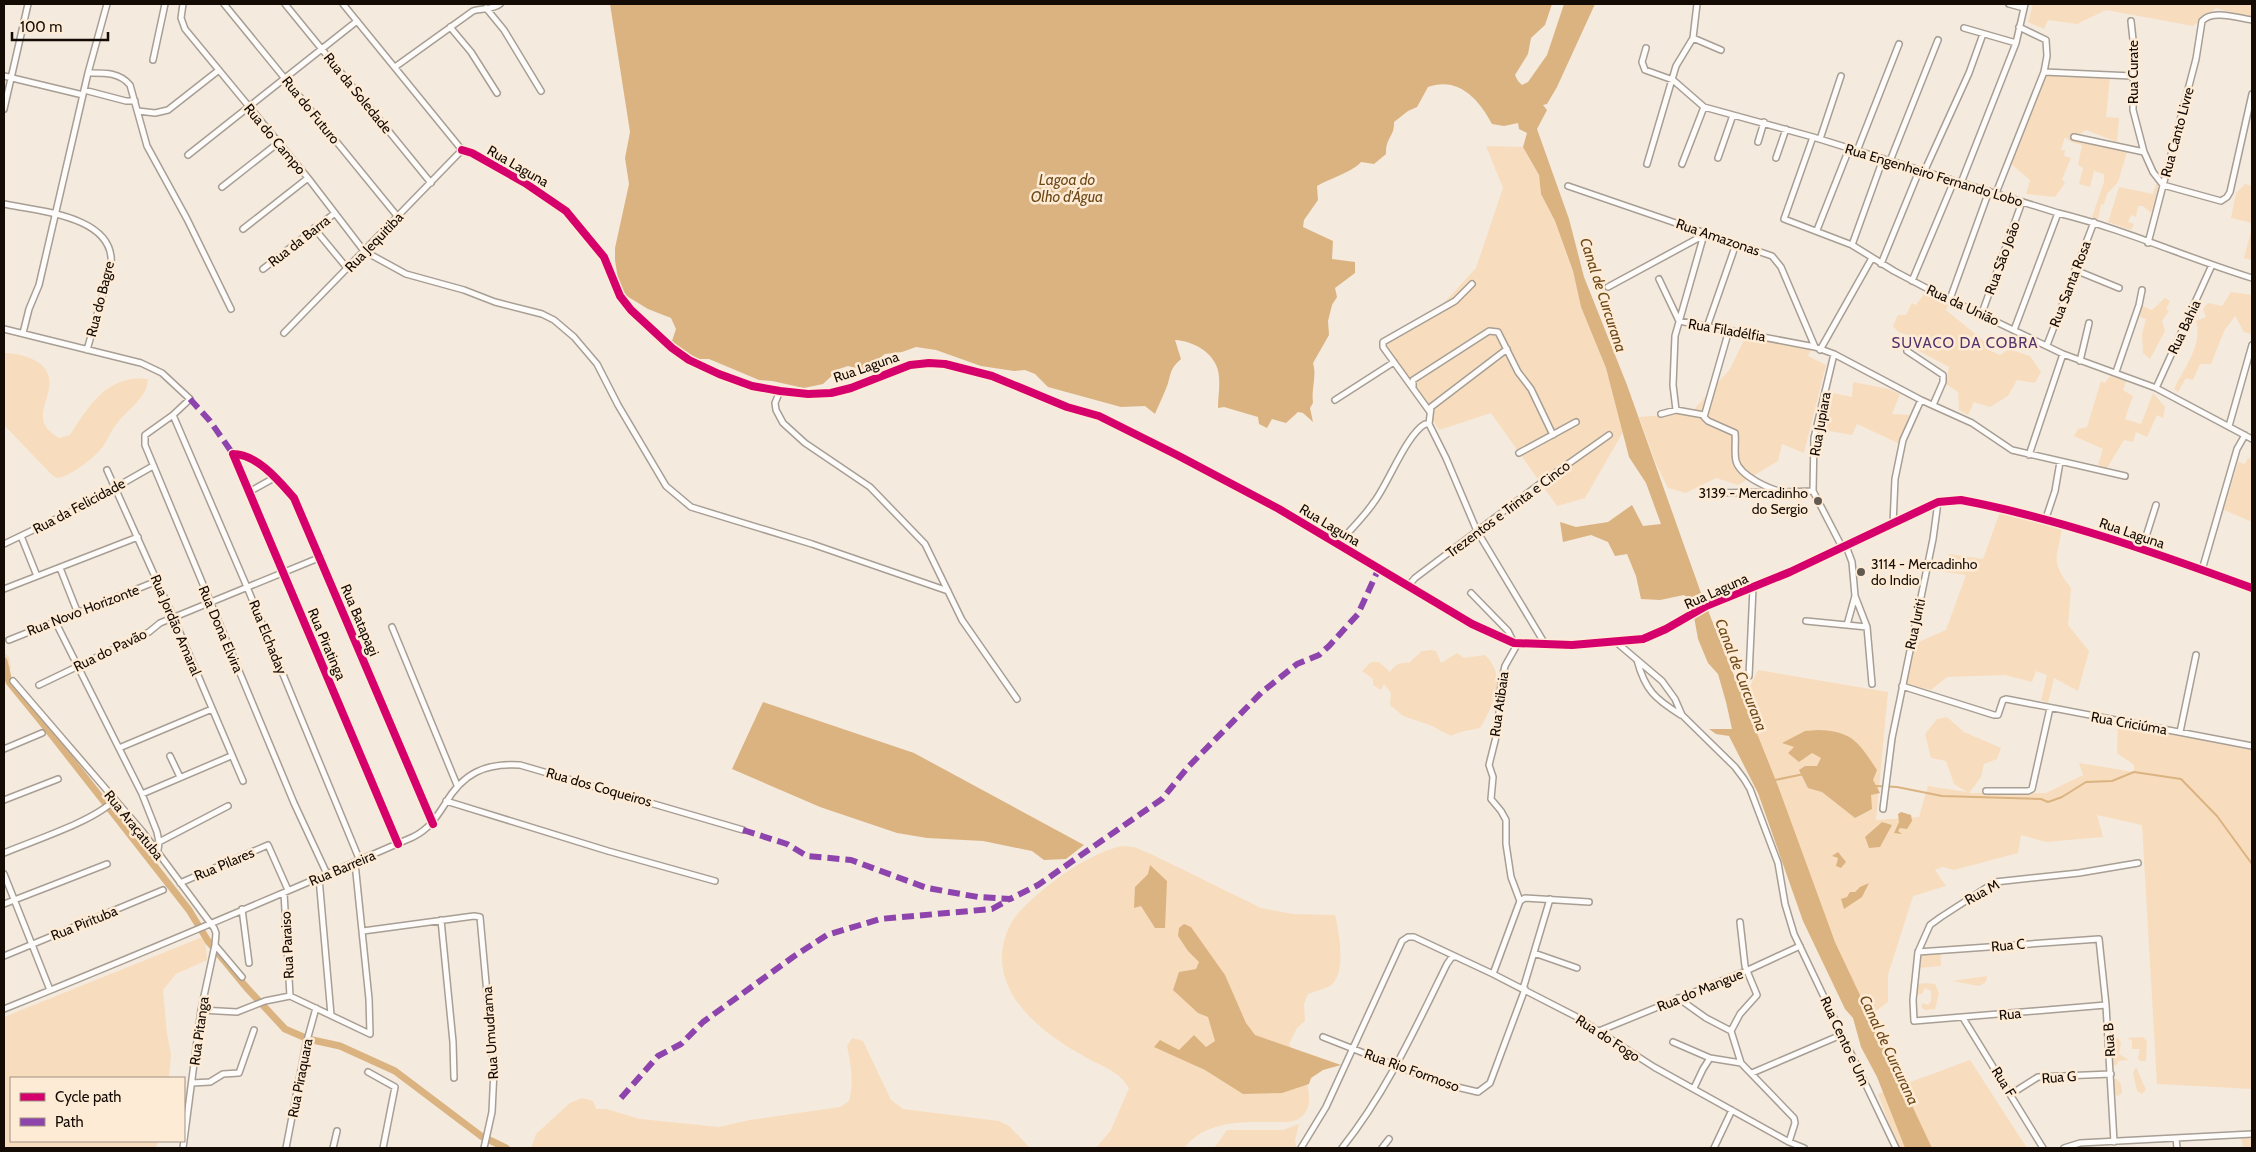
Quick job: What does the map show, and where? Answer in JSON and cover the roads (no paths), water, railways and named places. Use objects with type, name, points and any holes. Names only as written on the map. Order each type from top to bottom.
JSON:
[{"type":"street","points":[[4,109],[28,4]]},
{"type":"street","points":[[23,333],[38,285],[83,93],[107,4]]},
{"type":"street","points":[[153,60],[165,4]]},
{"type":"street","name":"Rua do Campo","points":[[183,4],[181,18],[185,29],[308,178],[364,251]]},
{"type":"street","name":"Rua do Futuro","points":[[224,4],[398,217]]},
{"type":"street","name":"Rua da Soledade","points":[[285,4],[431,183]]},
{"type":"street","points":[[343,4],[462,150]]},
{"type":"street","points":[[395,67],[473,11],[494,8],[500,4]]},
{"type":"street","points":[[1647,164],[1678,60],[1693,38],[1697,4]]},
{"type":"street","points":[[1961,183],[2016,43],[2025,6],[2009,4]]},
{"type":"street","points":[[486,8],[504,30],[541,91]]},
{"type":"street","name":"Rua Canto Livre","points":[[2148,243],[2196,59],[2202,21],[2206,16],[2214,15],[2252,20]]},
{"type":"street","points":[[188,155],[357,21]]},
{"type":"street","name":"Rua Curate","points":[[2131,21],[2134,49],[2132,110],[2144,152],[2153,172],[2163,185]]},
{"type":"street","points":[[1996,193],[2044,72],[2047,56],[2046,40],[2019,26]]},
{"type":"street","points":[[450,28],[471,52],[497,93]]},
{"type":"street","points":[[1964,28],[2016,43]]},
{"type":"street","points":[[1881,264],[1969,72],[1984,34]]},
{"type":"street","points":[[1693,38],[1721,50]]},
{"type":"street","points":[[1890,161],[1938,40]]},
{"type":"street","points":[[1857,151],[1899,44]]},
{"type":"street","name":"Rua Engenheiro Fernando Lobo","points":[[1646,48],[1642,62],[1645,70],[1673,80],[1704,106],[1764,122],[2058,213],[2094,222],[2148,243],[2252,278]]},
{"type":"street","points":[[138,111],[155,113],[168,110],[219,70]]},
{"type":"street","points":[[2044,72],[2132,76]]},
{"type":"street","points":[[88,73],[117,75],[124,78],[130,85],[142,131],[154,160],[187,219],[231,309]]},
{"type":"street","points":[[4,76],[83,93],[135,101]]},
{"type":"street","points":[[1820,139],[1841,76]]},
{"type":"street","points":[[2163,185],[2221,201],[2227,197],[2230,192],[2252,94]]},
{"type":"street","points":[[1682,164],[1704,106]]},
{"type":"street","points":[[1718,158],[1733,115]]},
{"type":"street","points":[[1758,142],[1764,122]]},
{"type":"street","points":[[1776,158],[1786,129]]},
{"type":"street","name":"Rua da União","points":[[1813,137],[1784,219],[1817,230],[1852,245],[1912,281],[1982,313],[2063,354],[2156,388],[2252,439]]},
{"type":"street","points":[[2074,137],[2144,152]]},
{"type":"street","points":[[222,187],[278,143]]},
{"type":"street","points":[[1817,230],[1849,149]]},
{"type":"street","name":"Rua Jequitiba","points":[[284,333],[462,150]]},
{"type":"street","name":"Rua Laguna","points":[[462,150],[525,183],[566,210],[604,257],[620,296],[625,303],[672,348],[689,360],[752,386],[780,392],[808,394],[831,392],[868,382],[910,365],[929,362],[978,372],[1067,407],[1099,416],[1278,509],[1472,624],[1516,643],[1572,645],[1643,639],[1666,629],[1692,613],[1754,588],[1938,502],[1961,500],[2046,518],[2142,549],[2252,588]]},
{"type":"street","points":[[1852,245],[1883,159]]},
{"type":"street","points":[[243,229],[308,178]]},
{"type":"street","points":[[1912,281],[1954,180]]},
{"type":"street","name":"Rua Amazonas","points":[[1568,186],[1765,253],[1778,261],[1817,348]]},
{"type":"street","points":[[1950,299],[1989,191]]},
{"type":"street","name":"Rua São João","points":[[1982,313],[2022,202]]},
{"type":"street","name":"Rua do Bagre","points":[[4,204],[55,215],[88,225],[105,240],[112,256],[109,275],[87,350]]},
{"type":"street","name":"Rua da Barra","points":[[263,269],[335,213]]},
{"type":"street","points":[[2014,330],[2058,213]]},
{"type":"street","name":"Rua Santa Rosa","points":[[2047,345],[2094,222]]},
{"type":"street","points":[[314,228],[348,268]]},
{"type":"street","points":[[1608,287],[1704,233]]},
{"type":"street","points":[[1676,410],[1673,358],[1675,336],[1704,233]]},
{"type":"street","points":[[1708,327],[1736,244]]},
{"type":"street","points":[[364,251],[406,274],[464,290],[503,305],[542,314],[554,320],[574,337],[597,364],[618,405],[666,486],[691,507],[812,544],[948,591]]},
{"type":"street","points":[[1817,348],[1872,258]]},
{"type":"street","name":"Rua Bahia","points":[[2156,388],[2212,265]]},
{"type":"street","points":[[2075,270],[2119,288]]},
{"type":"street","name":"Rua Filadélfia","points":[[1659,279],[1679,321],[1817,348],[1834,354],[1921,400],[1972,423],[2012,450],[2029,456],[2125,476]]},
{"type":"street","points":[[1430,412],[1383,346],[1383,342],[1455,301],[1472,284]]},
{"type":"street","points":[[2116,372],[2139,306],[2142,290]]},
{"type":"street","points":[[2080,361],[2090,323]]},
{"type":"street","points":[[4,329],[87,350]]},
{"type":"street","points":[[1704,415],[1730,330]]},
{"type":"street","points":[[1413,387],[1413,380],[1489,331],[1498,332],[1518,372],[1531,389],[1553,436]]},
{"type":"street","points":[[2229,426],[2252,345]]},
{"type":"street","points":[[1506,349],[1434,404],[1430,412],[1429,424],[1446,458],[1477,531],[1545,644]]},
{"type":"street","name":"Rua Dona Elvira","points":[[87,350],[129,359],[151,368],[174,382],[190,399],[173,415],[144,435],[145,445],[294,803],[327,874]]},
{"type":"street","points":[[1907,351],[1943,375],[1943,382],[1933,405]]},
{"type":"street","name":"Rua Jupiara","points":[[1812,491],[1814,438],[1834,354]]},
{"type":"street","points":[[2029,456],[2063,354]]},
{"type":"street","points":[[1335,400],[1394,362]]},
{"type":"street","points":[[780,392],[775,403],[778,416],[783,423],[805,443],[870,487],[925,544],[962,620],[1017,699]]},
{"type":"street","points":[[1892,524],[1895,480],[1903,440],[1921,400]]},
{"type":"street","points":[[1661,414],[1676,410],[1704,415],[1708,421],[1735,433],[1735,456],[1739,469],[1768,488],[1785,492]]},
{"type":"street","name":"Rua Elchaday","points":[[173,415],[247,587],[358,862],[371,1032],[370,1034],[331,1015]]},
{"type":"street","points":[[1519,453],[1576,422]]},
{"type":"street","points":[[1338,544],[1375,502],[1392,470],[1421,426],[1429,424]]},
{"type":"street","name":"Trezentos e Trinta e Cinco","points":[[1409,585],[1415,578],[1477,531],[1609,435]]},
{"type":"street","points":[[2202,570],[2237,449],[2245,436]]},
{"type":"street","name":"Rua Batapagi","points":[[233,454],[250,457],[294,498],[433,824]]},
{"type":"street","name":"Rua Piratinga","points":[[233,454],[398,844]]},
{"type":"street","points":[[2046,518],[2055,491],[2060,462]]},
{"type":"street","name":"Rua da Felicidade","points":[[4,544],[83,506],[153,466]]},
{"type":"street","name":"Rua Jordão Amaral","points":[[107,470],[174,619],[243,781]]},
{"type":"street","points":[[249,492],[274,478]]},
{"type":"street","points":[[1706,493],[1812,491],[1852,562],[1855,596],[1867,627],[1872,684]]},
{"type":"street","name":"Rua Juriti","points":[[1883,809],[1902,686],[1933,539],[1938,502]]},
{"type":"street","name":"Rua Laguna","points":[[2142,549],[2156,506]]},
{"type":"street","points":[[21,536],[38,576]]},
{"type":"street","points":[[4,589],[138,537]]},
{"type":"street","name":"Rua do Pavão","points":[[38,685],[148,632],[156,625],[320,557]]},
{"type":"street","points":[[60,568],[78,611]]},
{"type":"street","name":"Rua Novo Horizonte","points":[[9,640],[157,581]]},
{"type":"street","points":[[1749,676],[1754,588]]},
{"type":"street","points":[[1471,593],[1508,631],[1516,643]]},
{"type":"street","points":[[1847,625],[1855,596]]},
{"type":"street","points":[[55,621],[142,794],[160,842]]},
{"type":"street","points":[[1806,621],[1867,627]]},
{"type":"street","points":[[392,626],[457,785]]},
{"type":"street","points":[[1616,642],[1669,689],[1682,715]]},
{"type":"street","name":"Rua Atibaia","points":[[1516,643],[1503,672],[1498,729],[1489,765],[1493,777],[1491,799],[1502,810],[1506,820],[1506,844],[1511,877],[1520,901]]},
{"type":"street","points":[[2180,732],[2196,655]]},
{"type":"street","points":[[1636,658],[1642,677],[1649,690],[1661,702],[1682,715]]},
{"type":"street","name":"Rua Araçatuba","points":[[13,681],[142,831],[216,933],[215,945],[242,977]]},
{"type":"street","name":"Rua Criciúma","points":[[1902,686],[1994,715],[1998,715],[2001,711],[2002,702],[2006,699],[2252,746]]},
{"type":"street","points":[[1986,791],[2028,791],[2032,789],[2050,708]]},
{"type":"street","points":[[118,748],[212,709]]},
{"type":"street","name":"Rua Cento e Um","points":[[1682,715],[1735,767],[1750,789],[1778,863],[1794,934],[1896,1148]]},
{"type":"street","points":[[4,750],[42,734]]},
{"type":"street","points":[[170,756],[180,777]]},
{"type":"street","points":[[142,794],[231,756]]},
{"type":"street","name":"Rua dos Coqueiros","points":[[457,785],[472,774],[488,767],[501,764],[520,765],[743,830]]},
{"type":"street","points":[[4,800],[58,779]]},
{"type":"street","name":"Rua Barreira","points":[[50,990],[198,930],[242,909],[358,862],[423,832],[433,824],[457,785]]},
{"type":"street","points":[[4,853],[91,817],[108,807],[114,800]]},
{"type":"street","points":[[446,801],[608,851],[715,881]]},
{"type":"street","points":[[158,853],[157,846],[160,842],[228,806]]},
{"type":"street","name":"Rua Pilares","points":[[180,883],[268,845],[286,891]]},
{"type":"street","name":"Rua M","points":[[1914,1021],[1913,1000],[1918,952],[1930,925],[1995,882],[2080,873],[2138,863]]},
{"type":"street","points":[[4,904],[107,864]]},
{"type":"street","points":[[4,874],[50,990],[4,1009]]},
{"type":"street","points":[[319,878],[331,1015]]},
{"type":"street","name":"Rua Pirituba","points":[[4,956],[163,890]]},
{"type":"street","name":"Rua Paraiso","points":[[286,891],[290,996]]},
{"type":"street","points":[[1493,974],[1520,901],[1525,898],[1589,902]]},
{"type":"street","name":"Rua Rio Formoso","points":[[1323,1037],[1459,1089],[1472,1092],[1481,1091],[1490,1083],[1524,989],[1550,900]]},
{"type":"street","points":[[242,909],[248,963]]},
{"type":"street","name":"Rua Umudrama","points":[[440,920],[480,917],[494,1070],[494,1090],[485,1145]]},
{"type":"street","points":[[363,931],[440,920],[453,1042],[454,1078]]},
{"type":"street","points":[[1740,922],[1746,971],[1757,995],[1740,1014],[1732,1032],[1741,1063],[1794,1118],[1795,1123],[1789,1142]]},
{"type":"street","name":"Rua do Fogo","points":[[1353,1048],[1402,941],[1408,937],[1414,937],[1524,989],[1599,1031],[1654,1067],[1796,1147],[1804,1148]]},
{"type":"street","name":"Rua C","points":[[1918,952],[2099,939]]},
{"type":"street","name":"Rua B","points":[[2099,939],[2106,1005],[2114,1142]]},
{"type":"street","name":"Rua Pitanga","points":[[185,1128],[201,1010],[215,945]]},
{"type":"street","name":"Rua do Mangue","points":[[1599,1031],[1746,971],[1800,946]]},
{"type":"street","points":[[1534,953],[1577,968]]},
{"type":"street","points":[[1342,1148],[1366,1117],[1395,1066],[1447,964],[1452,957],[1457,956]]},
{"type":"street","points":[[201,1010],[237,1012],[265,1001],[290,996],[331,1015]]},
{"type":"street","points":[[1678,998],[1706,1018],[1732,1032]]},
{"type":"street","name":"Rua","points":[[1914,1021],[2106,1005]]},
{"type":"street","name":"Rua Piraquara","points":[[286,1148],[306,1044],[316,1008]]},
{"type":"street","name":"Rua F","points":[[1963,1018],[2043,1148]]},
{"type":"street","points":[[192,1083],[210,1082],[223,1074],[240,1073],[254,1030]]},
{"type":"street","points":[[1752,1073],[1841,1035]]},
{"type":"street","points":[[1673,1042],[1710,1058],[1741,1063]]},
{"type":"street","points":[[1301,1148],[1326,1107],[1353,1048]]},
{"type":"street","points":[[1694,1088],[1702,1069],[1710,1058]]},
{"type":"street","points":[[368,1072],[395,1087],[383,1148]]},
{"type":"street","name":"Rua G","points":[[2011,1094],[2038,1077],[2111,1074]]},
{"type":"street","points":[[1714,1148],[1732,1110]]},
{"type":"street","points":[[333,1148],[337,1131]]},
{"type":"street","points":[[2064,1148],[2080,1143],[2252,1134]]},
{"type":"street","points":[[2176,1138],[2177,1148]]},
{"type":"street","points":[[1382,1148],[1388,1139]]},
{"type":"water","name":"Lagoa do Olho d'Água","points":[[610,4],[1552,4],[1545,25],[1531,38],[1528,54],[1515,75],[1522,85],[1528,82],[1547,55],[1564,4],[1595,4],[1557,87],[1547,104],[1543,105],[1547,110],[1537,129],[1569,219],[1584,277],[1627,385],[1701,593],[1778,786],[1835,942],[1932,1148],[1905,1148],[1877,1077],[1861,1047],[1853,1018],[1845,1009],[1803,921],[1758,793],[1729,736],[1716,734],[1709,729],[1732,729],[1718,674],[1708,663],[1698,639],[1691,600],[1684,595],[1660,600],[1641,599],[1636,576],[1627,554],[1615,556],[1608,542],[1591,535],[1563,542],[1560,522],[1576,527],[1608,522],[1632,505],[1643,526],[1661,524],[1646,483],[1629,457],[1606,368],[1581,307],[1573,271],[1555,221],[1541,194],[1539,175],[1523,147],[1527,133],[1519,129],[1518,123],[1504,126],[1492,124],[1474,98],[1458,87],[1439,84],[1428,87],[1417,107],[1408,111],[1394,122],[1386,154],[1374,164],[1361,162],[1347,172],[1317,186],[1318,200],[1304,220],[1303,227],[1333,241],[1332,259],[1355,262],[1355,273],[1335,288],[1337,297],[1332,305],[1328,321],[1329,335],[1313,363],[1313,403],[1310,408],[1313,422],[1303,413],[1298,412],[1286,423],[1272,419],[1267,428],[1259,424],[1258,417],[1224,407],[1218,408],[1218,369],[1210,355],[1190,343],[1175,340],[1181,359],[1172,371],[1155,414],[1145,406],[1121,407],[1048,387],[1035,374],[1025,370],[1014,371],[981,366],[936,350],[916,347],[902,352],[885,354],[865,370],[848,366],[839,369],[823,384],[804,388],[759,380],[709,359],[697,359],[686,355],[672,341],[676,329],[671,318],[648,309],[620,292],[615,248],[629,184],[625,158],[630,132]]},
{"type":"water","points":[[763,702],[914,753],[1084,845],[1066,859],[1044,860],[1032,851],[983,841],[927,838],[897,833],[820,807],[732,769]]},
{"type":"water","points":[[1818,730],[1839,733],[1854,740],[1871,761],[1877,770],[1873,780],[1880,793],[1871,795],[1872,809],[1855,818],[1822,792],[1808,788],[1799,770],[1805,766],[1817,766],[1821,758],[1812,753],[1799,762],[1788,753],[1794,747],[1782,743],[1805,731]]},
{"type":"water","points":[[1901,812],[1911,815],[1912,821],[1907,829],[1900,828],[1898,831],[1902,834],[1894,833],[1899,822],[1898,814]]},
{"type":"water","points":[[1882,822],[1892,825],[1880,847],[1869,848],[1865,837]]},
{"type":"water","points":[[1838,852],[1846,862],[1841,868],[1836,866],[1838,858],[1832,856]]},
{"type":"water","points":[[1150,865],[1167,881],[1165,928],[1155,928],[1141,906],[1134,908],[1135,887],[1148,874]]},
{"type":"water","points":[[1869,883],[1862,897],[1844,909],[1841,899],[1847,897],[1850,892],[1855,892],[1860,887]]},
{"type":"water","points":[[1184,924],[1191,927],[1225,975],[1246,1023],[1255,1035],[1341,1065],[1323,1070],[1311,1078],[1309,1084],[1282,1093],[1243,1094],[1205,1070],[1154,1047],[1160,1040],[1179,1050],[1194,1035],[1206,1047],[1215,1041],[1208,1017],[1198,1013],[1173,990],[1179,972],[1196,969],[1199,962],[1188,951],[1178,936],[1179,928]]},
{"type":"waterway","points":[[4,661],[9,682],[189,910],[208,941],[246,987],[285,1029],[308,1039],[340,1046],[395,1071],[481,1136],[506,1148]]},
{"type":"waterway","points":[[1876,786],[1897,787],[1942,796],[2041,799],[2048,802],[2062,797],[2086,782],[2112,781],[2134,772],[2181,779],[2217,816],[2252,864]]},
{"type":"waterway","points":[[1775,780],[1804,774]]},
{"type":"place","name":"3139 - Mercadinho do Sergio","points":[[1818,501]]},
{"type":"place","name":"3114 - Mercadinho do Indio","points":[[1861,572]]},
{"type":"district","name":"SUVACO DA COBRA","points":[[1965,343]]},
{"type":"water label","name":"Canal de Curcurana","points":[[1603,295]]},
{"type":"water label","name":"Canal de Curcurana","points":[[1741,675]]},
{"type":"water label","name":"Canal de Curcurana","points":[[1889,1050]]}]
